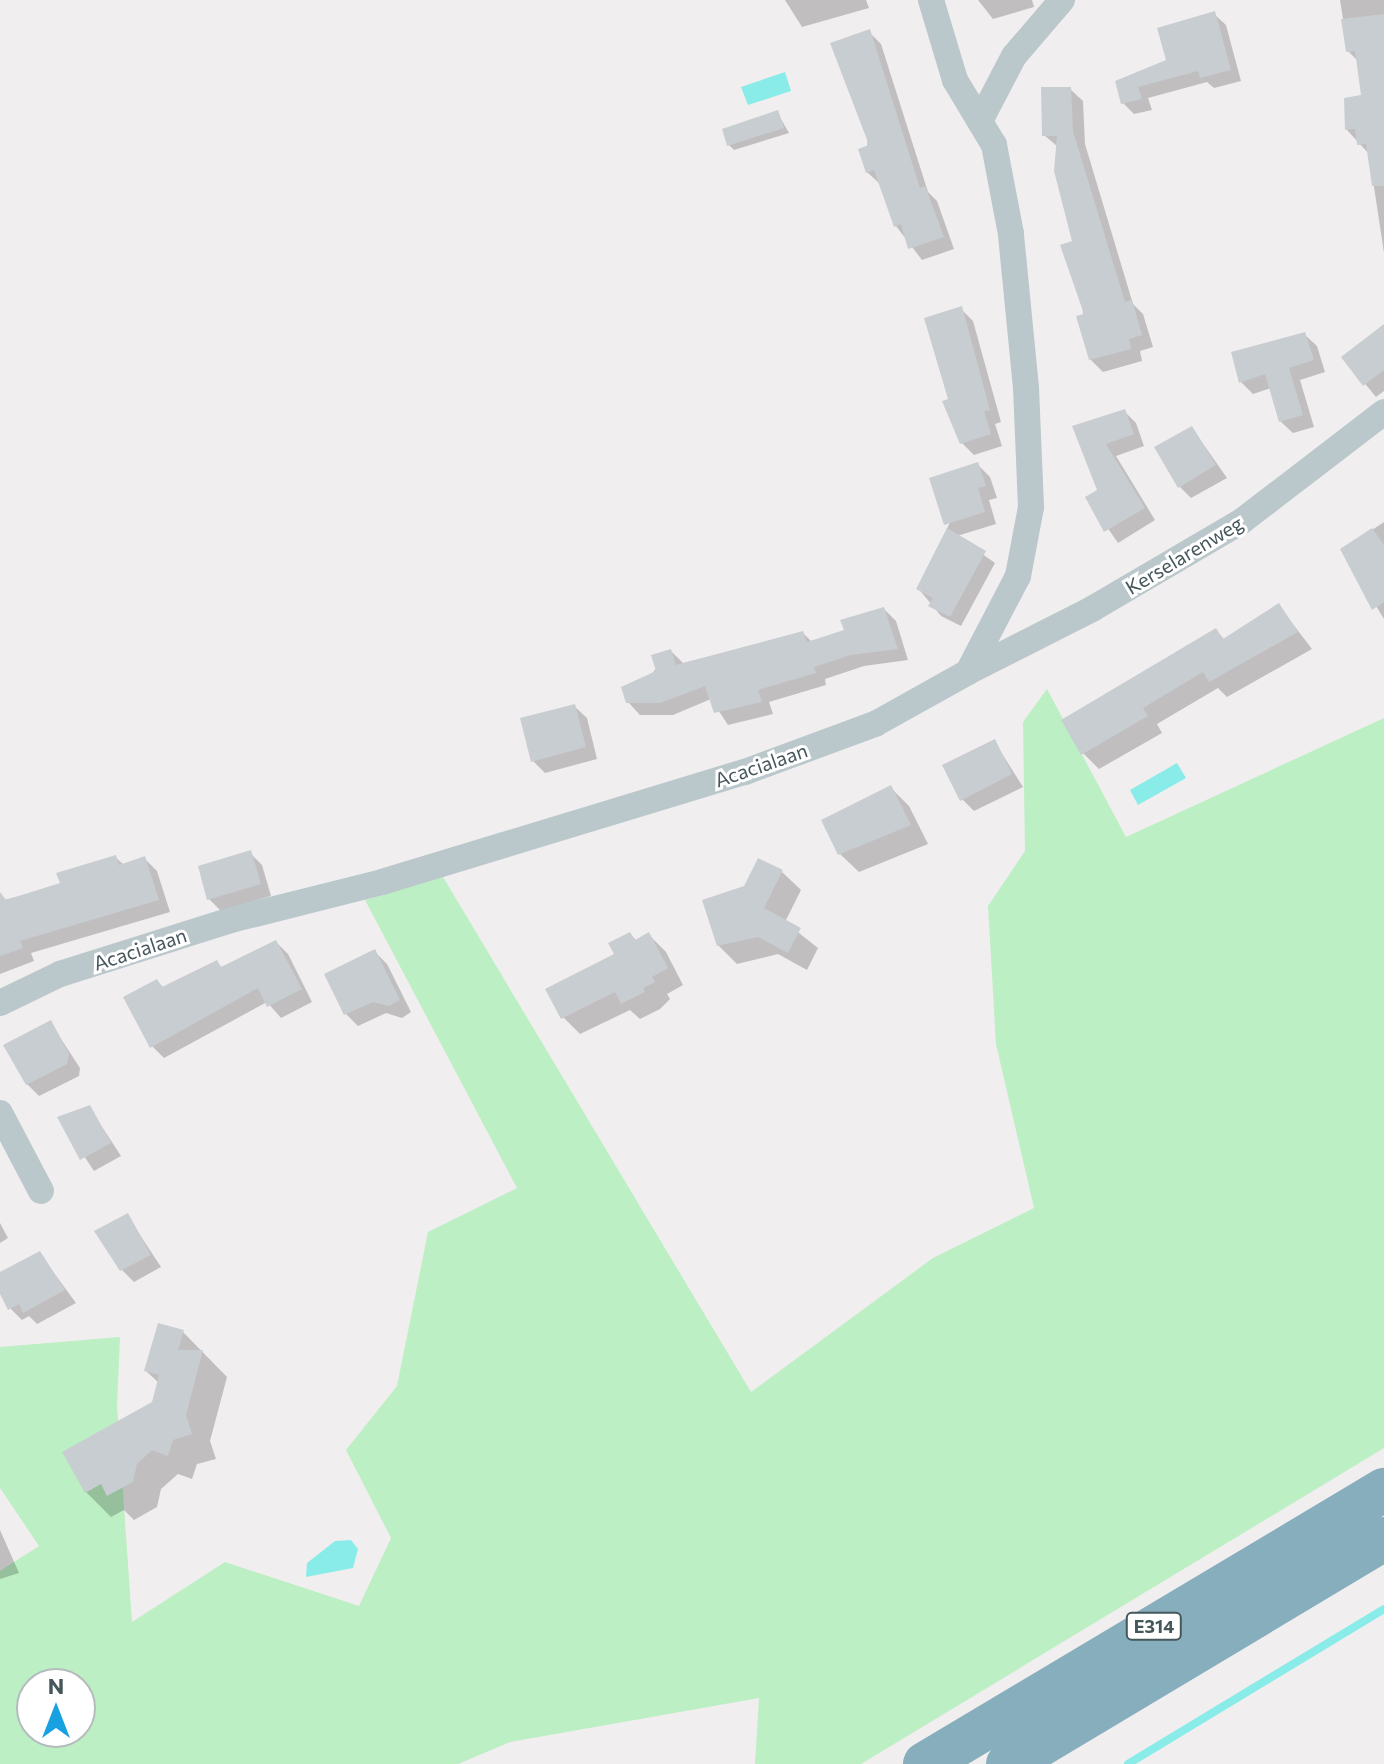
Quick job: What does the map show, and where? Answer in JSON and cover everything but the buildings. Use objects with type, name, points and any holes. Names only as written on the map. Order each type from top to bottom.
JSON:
[{"type":"highway","name":"E314","points":[[925,1764],[1384,1490]]},
{"type":"highway","name":"E314","points":[[1008,1764],[1384,1539]]},
{"type":"street","points":[[931,0],[955,80],[994,145],[1011,234],[1031,507],[1018,576],[968,672]]},
{"type":"street","points":[[977,116],[1014,56],[1062,0]]},
{"type":"street","name":"Kerselarenweg","points":[[968,672],[1092,609],[1242,521],[1384,412]]},
{"type":"street","name":"Acacialaan","points":[[0,1003],[60,974],[231,920],[382,882],[745,772],[875,724],[968,672]]},
{"type":"street","points":[[0,1113],[41,1191]]},
{"type":"green space","points":[[1047,689],[1126,837],[1384,718],[1384,1448],[861,1764],[755,1764],[759,1698],[510,1742],[458,1764],[0,1764],[0,1571],[39,1546],[0,1488],[0,1347],[120,1337],[117,1406],[132,1622],[225,1562],[359,1606],[391,1538],[346,1450],[397,1386],[428,1232],[517,1188],[365,900],[443,877],[751,1392],[933,1258],[1034,1208],[996,1044],[988,906],[1025,851],[1023,722]]},
{"type":"water","points":[[785,72],[791,91],[748,105],[741,87]]},
{"type":"water","points":[[1177,763],[1186,778],[1138,805],[1130,790]]},
{"type":"water","points":[[351,1540],[358,1549],[353,1568],[306,1577],[307,1563],[335,1541]]},
{"type":"waterway","points":[[1128,1764],[1384,1609]]}]
